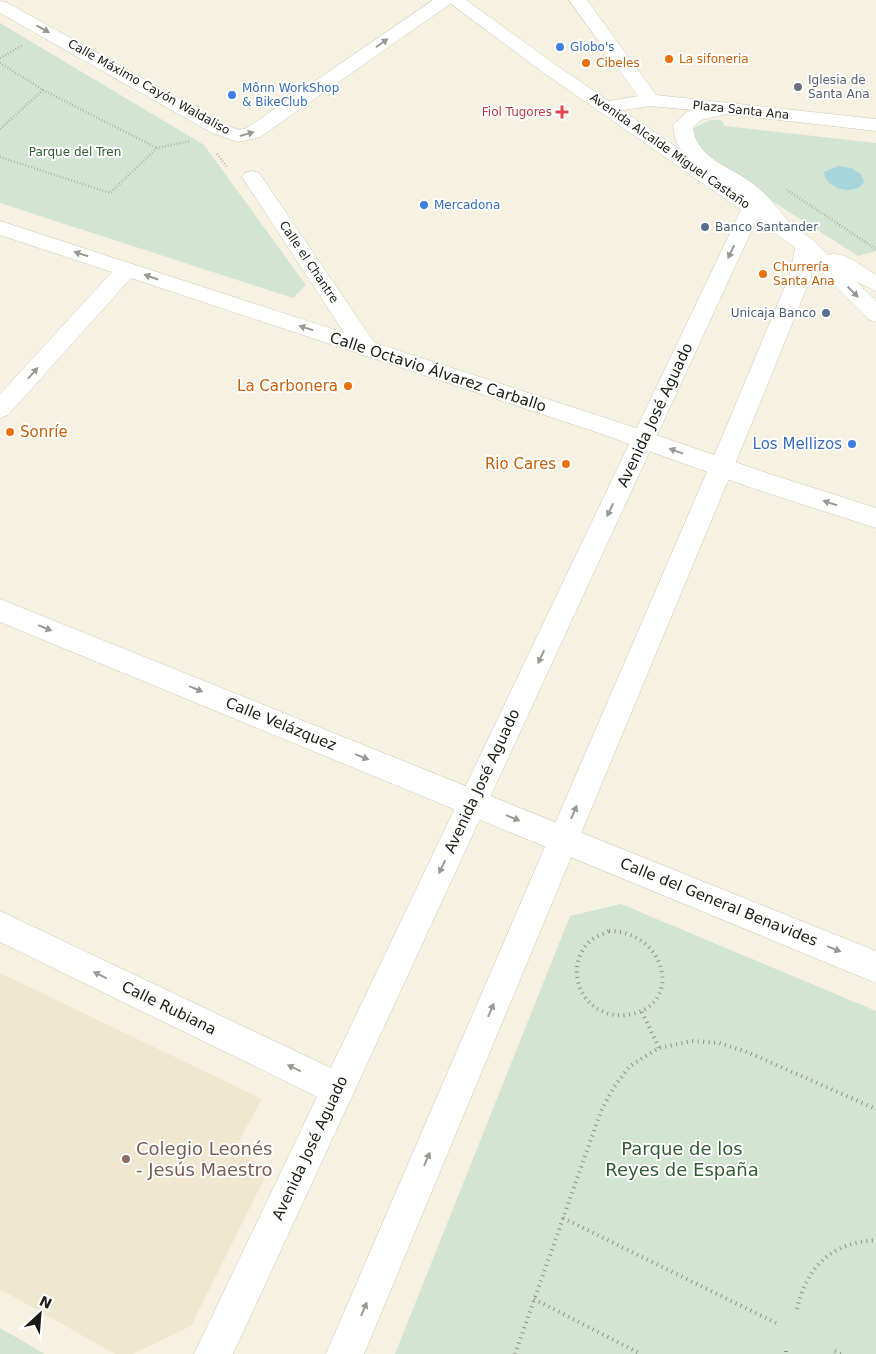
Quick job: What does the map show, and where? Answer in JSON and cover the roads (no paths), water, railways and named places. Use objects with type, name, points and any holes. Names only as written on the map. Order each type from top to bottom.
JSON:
[{"type":"street","name":"Calle Máximo Cayón Waldaliso","points":[[0,6],[219,129],[238,136],[252,133],[444,0]]},
{"type":"street","name":"Avenida Alcalde Miguel Castaño","points":[[455,0],[605,107],[806,245],[876,314]]},
{"type":"street","points":[[578,0],[650,100]]},
{"type":"street","name":"Plaza Santa Ana","points":[[605,107],[650,100],[876,125]]},
{"type":"street","points":[[733,109],[711,111],[694,116],[683,125],[682,136],[686,144],[696,155],[746,188],[783,229]]},
{"type":"street","name":"Calle el Chantre","points":[[252,177],[366,348]]},
{"type":"street","name":"Avenida José Aguado","points":[[213,1354],[752,208]]},
{"type":"street","name":"Calle Octavio Álvarez Carballo","points":[[0,228],[644,439],[876,518]]},
{"type":"street","points":[[345,1354],[800,277],[806,245],[876,284]]},
{"type":"street","points":[[0,409],[127,269]]},
{"type":"street","name":"Calle Velázquez","points":[[0,610],[562,838]]},
{"type":"street","name":"Calle del General Benavides","points":[[562,838],[876,967]]},
{"type":"street","name":"Calle Rubiana","points":[[0,926],[338,1089]]},
{"type":"water","points":[[838,166],[851,168],[861,174],[864,182],[860,187],[854,189],[848,190],[835,187],[829,183],[824,172]]},
{"type":"place","name":"Globo's","points":[[560,47]]},
{"type":"place","name":"La sifoneria","points":[[669,59]]},
{"type":"place","name":"Cibeles","points":[[586,63]]},
{"type":"place","name":"Iglesia de Santa Ana","points":[[798,87]]},
{"type":"place","name":"Mônn WorkShop & BikeClub","points":[[232,95]]},
{"type":"place","name":"Fiol Tugores","points":[[562,112]]},
{"type":"place","name":"Mercadona","points":[[424,205]]},
{"type":"place","name":"Banco Santander","points":[[705,227]]},
{"type":"place","name":"Churrería Santa Ana","points":[[763,274]]},
{"type":"place","name":"Unicaja Banco","points":[[826,313]]},
{"type":"place","name":"La Carbonera","points":[[348,386]]},
{"type":"place","name":"Sonríe","points":[[10,432]]},
{"type":"place","name":"Los Mellizos","points":[[852,444]]},
{"type":"place","name":"Rio Cares","points":[[566,464]]},
{"type":"place","name":"Colegio Leonés - Jesús Maestro","points":[[126,1159]]},
{"type":"park label","name":"Parque del Tren","points":[[75,152]]},
{"type":"park label","name":"Parque de los Reyes de España","points":[[682,1159]]}]
